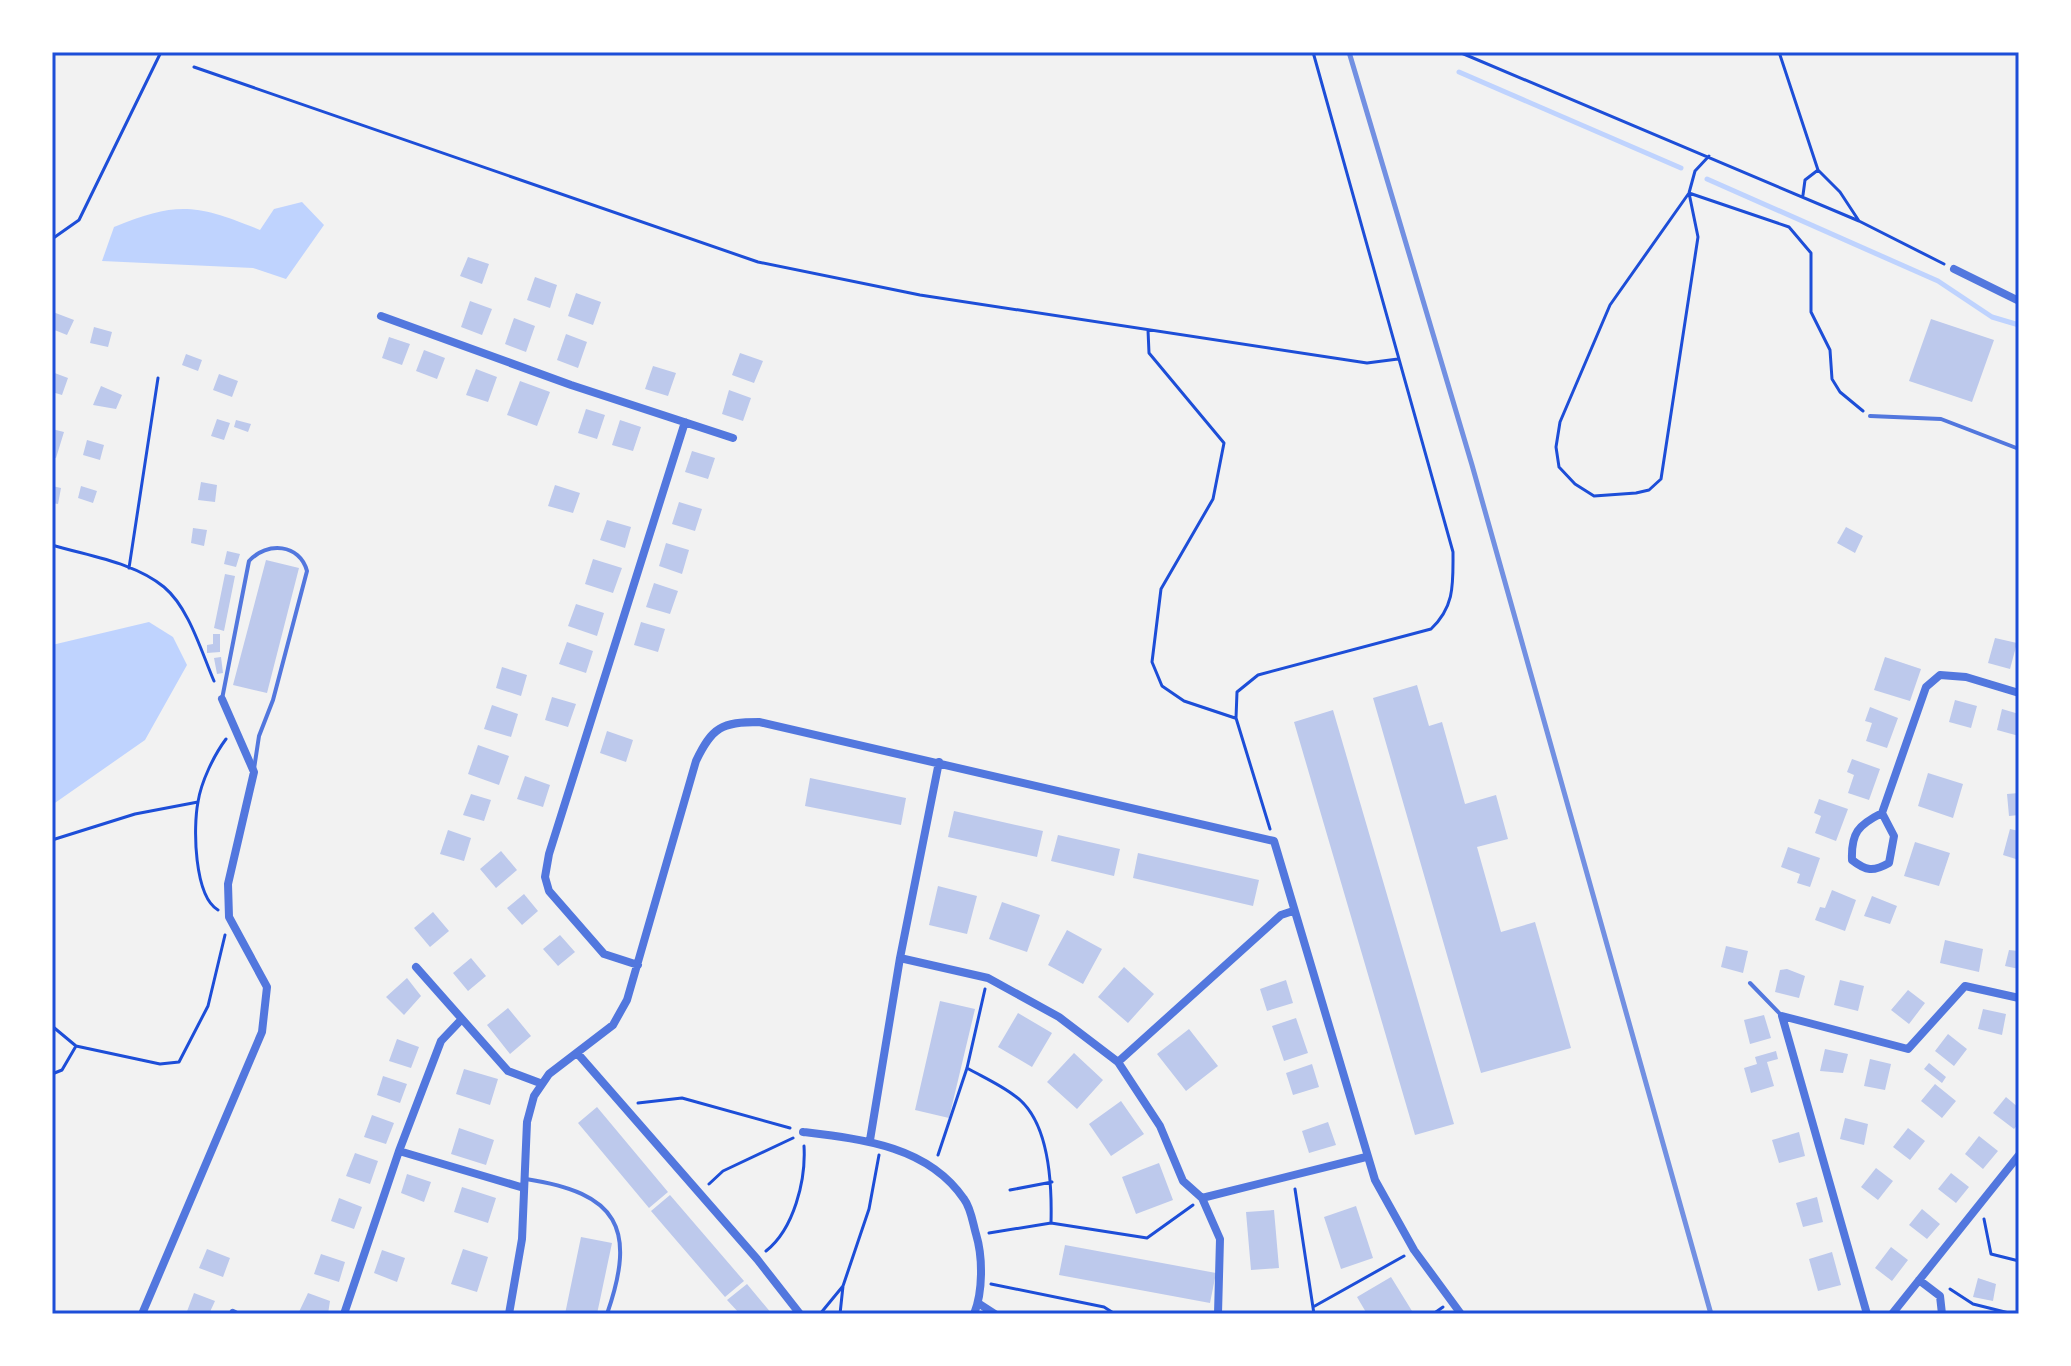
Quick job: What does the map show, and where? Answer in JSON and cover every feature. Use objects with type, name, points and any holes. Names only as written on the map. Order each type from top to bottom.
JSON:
[{"type":"street","points":[[1954,269],[2019,301]]},
{"type":"street","points":[[381,316],[571,385],[733,438]]},
{"type":"street","points":[[638,965],[604,954],[549,891],[545,877],[549,854],[685,422]]},
{"type":"street","points":[[1882,813],[1894,836],[1889,863],[1875,871],[1864,869],[1852,860],[1851,840],[1860,824],[1882,813],[1926,687],[1940,675],[1966,677],[2019,693]]},
{"type":"street","points":[[142,1314],[262,1032],[267,987],[229,917],[228,884],[254,772],[222,699]]},
{"type":"street","points":[[509,1314],[522,1239],[527,1122],[540,1083],[613,1025],[627,1000],[696,761],[717,728],[737,722],[759,722],[1274,841],[1366,1157],[1414,1250],[1461,1314]]},
{"type":"street","points":[[870,1140],[900,958],[939,762]]},
{"type":"street","points":[[1118,1062],[1281,915],[1293,911]]},
{"type":"street","points":[[900,958],[988,978],[1059,1017],[1118,1062],[1160,1126],[1183,1181],[1202,1198],[1220,1239],[1218,1314]]},
{"type":"street","points":[[416,967],[460,1021],[508,1071],[540,1083]]},
{"type":"street","points":[[1782,1016],[1908,1049],[1965,986],[2019,998]]},
{"type":"street","points":[[1782,1016],[1867,1314]]},
{"type":"street","points":[[344,1314],[399,1151],[441,1041],[460,1021]]},
{"type":"street","points":[[578,1054],[757,1259],[800,1314]]},
{"type":"street","points":[[803,1132],[870,1140],[931,1164],[966,1200],[981,1249],[978,1303],[974,1314]]},
{"type":"street","points":[[399,1151],[524,1183]]},
{"type":"street","points":[[1892,1314],[2019,1155]]},
{"type":"street","points":[[1202,1198],[1366,1157]]},
{"type":"street","points":[[1919,1280],[1940,1296],[1942,1314]]},
{"type":"street","points":[[978,1303],[995,1314]]},
{"type":"lane","points":[[1870,416],[1941,419],[2019,449]]},
{"type":"lane","points":[[222,699],[249,561],[258,552],[269,548],[295,552],[304,559],[307,571],[273,700],[259,736],[254,772]]},
{"type":"lane","points":[[1750,983],[1782,1016]]},
{"type":"lane","points":[[524,1183],[550,1183],[594,1200],[604,1205],[614,1219],[621,1264],[607,1314]]},
{"type":"path","points":[[52,239],[79,220],[161,52]]},
{"type":"path","points":[[1274,841],[1236,718],[1237,692],[1258,675],[1431,629],[1445,616],[1453,596],[1453,552],[1313,52]]},
{"type":"path","points":[[1459,52],[1803,195],[1954,269]]},
{"type":"path","points":[[1779,52],[1818,170],[1840,192],[1859,221]]},
{"type":"path","points":[[194,67],[758,262],[920,295],[1148,330],[1367,363],[1398,359]]},
{"type":"path","points":[[1689,193],[1698,237],[1661,479],[1649,490],[1594,496],[1575,484],[1559,467],[1556,447],[1560,422],[1610,305],[1689,193],[1695,171],[1709,156]]},
{"type":"path","points":[[1803,195],[1805,180],[1818,170]]},
{"type":"path","points":[[1689,193],[1789,227],[1801,239],[1811,253],[1811,312],[1830,350],[1832,379],[1840,392],[1870,416]]},
{"type":"path","points":[[1148,330],[1149,353],[1224,443],[1213,499],[1161,589],[1152,662],[1162,686],[1184,701],[1236,718]]},
{"type":"path","points":[[129,568],[158,378]]},
{"type":"path","points":[[52,545],[129,568],[166,588],[184,613],[222,699]]},
{"type":"path","points":[[52,1026],[76,1046],[160,1064],[179,1062],[208,1006],[229,917],[212,907],[198,880],[198,802],[218,750],[227,737],[237,733]]},
{"type":"path","points":[[52,840],[135,814],[198,802]]},
{"type":"path","points":[[931,1164],[943,1147],[967,1068],[988,978]]},
{"type":"path","points":[[52,1074],[62,1070],[76,1046]]},
{"type":"path","points":[[967,1068],[1018,1097],[1041,1133],[1052,1182],[1051,1223]]},
{"type":"path","points":[[622,1105],[682,1098],[803,1132]]},
{"type":"path","points":[[699,1192],[723,1171],[803,1132]]},
{"type":"path","points":[[757,1259],[778,1242],[806,1176],[803,1132]]},
{"type":"path","points":[[840,1314],[843,1286],[869,1209],[881,1145]]},
{"type":"path","points":[[1293,1177],[1314,1314]]},
{"type":"path","points":[[1010,1190],[1052,1182]]},
{"type":"path","points":[[976,1235],[1051,1223],[1147,1238],[1202,1198]]},
{"type":"path","points":[[1980,1203],[1991,1254],[2019,1261]]},
{"type":"path","points":[[1313,1307],[1414,1250]]},
{"type":"path","points":[[979,1282],[1104,1307],[1115,1314]]},
{"type":"path","points":[[820,1314],[843,1286]]},
{"type":"path","points":[[1949,1289],[1973,1304],[2013,1314]]},
{"type":"water","points":[[302,202],[324,225],[286,279],[253,268],[102,261],[114,227],[155,213],[187,209],[203,211],[260,230],[274,209]]},
{"type":"water","points":[[149,622],[173,637],[187,665],[145,740],[52,805],[52,645]]},
{"type":"building","points":[[468,257],[489,264],[482,284],[460,276]]},
{"type":"building","points":[[535,277],[557,285],[550,308],[527,300]]},
{"type":"building","points":[[576,293],[601,302],[593,325],[568,316]]},
{"type":"building","points":[[470,301],[492,309],[482,335],[461,327]]},
{"type":"building","points":[[53,312],[74,320],[67,335],[52,329]]},
{"type":"building","points":[[514,318],[535,326],[526,352],[505,344]]},
{"type":"building","points":[[1931,319],[1994,340],[1972,402],[1909,381]]},
{"type":"building","points":[[94,327],[112,332],[108,347],[90,343]]},
{"type":"building","points":[[566,334],[587,342],[578,368],[557,360]]},
{"type":"building","points":[[389,337],[410,344],[402,365],[382,358]]},
{"type":"building","points":[[424,350],[445,358],[437,379],[416,371]]},
{"type":"building","points":[[740,353],[763,361],[754,383],[732,375]]},
{"type":"building","points":[[186,354],[202,360],[198,371],[182,365]]},
{"type":"building","points":[[653,366],[676,373],[668,396],[645,389]]},
{"type":"building","points":[[476,369],[497,377],[488,402],[466,395]]},
{"type":"building","points":[[52,372],[68,378],[62,395],[52,392]]},
{"type":"building","points":[[219,374],[238,381],[232,397],[213,390]]},
{"type":"building","points":[[520,381],[550,392],[537,426],[507,415]]},
{"type":"building","points":[[101,386],[122,395],[116,409],[93,405]]},
{"type":"building","points":[[729,390],[751,398],[743,421],[722,414]]},
{"type":"building","points":[[586,409],[605,415],[597,439],[578,433]]},
{"type":"building","points":[[217,419],[230,423],[224,440],[211,436]]},
{"type":"building","points":[[236,420],[251,424],[248,432],[234,427]]},
{"type":"building","points":[[620,420],[641,427],[633,451],[612,445]]},
{"type":"building","points":[[52,429],[64,432],[56,458],[52,457]]},
{"type":"building","points":[[87,440],[104,445],[100,460],[83,455]]},
{"type":"building","points":[[692,451],[715,458],[708,479],[685,472]]},
{"type":"building","points":[[201,482],[217,485],[215,502],[198,500]]},
{"type":"building","points":[[555,485],[580,493],[573,513],[548,506]]},
{"type":"building","points":[[52,486],[61,488],[58,504],[52,503]]},
{"type":"building","points":[[81,486],[97,491],[93,503],[78,498]]},
{"type":"building","points":[[679,502],[702,509],[695,531],[672,524]]},
{"type":"building","points":[[607,520],[631,527],[625,548],[600,540]]},
{"type":"building","points":[[1846,527],[1863,536],[1855,553],[1837,543]]},
{"type":"building","points":[[193,528],[207,530],[204,546],[191,543]]},
{"type":"building","points":[[666,543],[689,550],[682,574],[659,566]]},
{"type":"building","points":[[227,551],[240,554],[236,567],[224,564]]},
{"type":"building","points":[[593,559],[622,568],[613,593],[585,584]]},
{"type":"building","points":[[266,560],[299,568],[267,693],[233,685]]},
{"type":"building","points":[[225,574],[235,576],[224,631],[214,628]]},
{"type":"building","points":[[654,583],[678,591],[670,614],[646,607]]},
{"type":"building","points":[[576,604],[604,613],[597,636],[568,626]]},
{"type":"building","points":[[641,622],[665,629],[658,652],[634,645]]},
{"type":"building","points":[[213,634],[220,634],[220,652],[207,653],[207,645],[213,644]]},
{"type":"building","points":[[1995,638],[2017,643],[2010,669],[1988,663]]},
{"type":"building","points":[[567,642],[593,651],[586,673],[559,664]]},
{"type":"building","points":[[221,657],[223,673],[217,674],[214,658]]},
{"type":"building","points":[[1885,657],[1921,669],[1910,701],[1874,690]]},
{"type":"building","points":[[502,667],[527,675],[521,696],[496,688]]},
{"type":"building","points":[[1417,685],[1429,726],[1442,722],[1465,804],[1496,795],[1508,839],[1477,847],[1501,932],[1535,922],[1571,1048],[1481,1073],[1373,698]]},
{"type":"building","points":[[552,697],[576,704],[568,727],[545,720]]},
{"type":"building","points":[[1955,700],[1977,706],[1971,728],[1949,722]]},
{"type":"building","points":[[492,705],[518,714],[511,737],[484,729]]},
{"type":"building","points":[[1870,707],[1898,718],[1887,748],[1866,741],[1872,723],[1865,721]]},
{"type":"building","points":[[2002,709],[2019,714],[2019,736],[1997,730]]},
{"type":"building","points":[[1333,710],[1454,1124],[1415,1135],[1294,722]]},
{"type":"building","points":[[607,731],[633,740],[626,762],[600,753]]},
{"type":"building","points":[[478,745],[509,756],[499,785],[468,774]]},
{"type":"building","points":[[1852,759],[1880,769],[1869,800],[1848,793],[1854,775],[1847,772]]},
{"type":"building","points":[[1928,773],[1963,784],[1953,818],[1918,806]]},
{"type":"building","points":[[525,776],[550,785],[543,807],[517,799]]},
{"type":"building","points":[[810,778],[906,798],[901,825],[805,806]]},
{"type":"building","points":[[2019,793],[2019,815],[2009,816],[2007,794]]},
{"type":"building","points":[[471,794],[491,800],[484,821],[463,815]]},
{"type":"building","points":[[1819,799],[1848,809],[1836,841],[1815,833],[1821,816],[1814,813]]},
{"type":"building","points":[[954,811],[1043,831],[1037,857],[948,837]]},
{"type":"building","points":[[2010,829],[2019,831],[2019,860],[2003,855]]},
{"type":"building","points":[[448,830],[471,838],[464,861],[440,854]]},
{"type":"building","points":[[1058,835],[1120,849],[1114,876],[1051,861]]},
{"type":"building","points":[[1915,842],[1950,853],[1939,886],[1904,876]]},
{"type":"building","points":[[1788,847],[1820,858],[1810,887],[1797,883],[1800,874],[1781,867]]},
{"type":"building","points":[[501,851],[517,870],[496,888],[480,869]]},
{"type":"building","points":[[1138,853],[1259,880],[1253,906],[1133,878]]},
{"type":"building","points":[[938,886],[977,896],[967,934],[929,925]]},
{"type":"building","points":[[1832,890],[1856,900],[1845,931],[1815,920],[1820,907],[1825,908]]},
{"type":"building","points":[[524,894],[538,911],[522,925],[507,908]]},
{"type":"building","points":[[1872,896],[1897,906],[1890,924],[1864,916]]},
{"type":"building","points":[[1002,902],[1040,915],[1027,952],[989,939]]},
{"type":"building","points":[[433,912],[449,931],[430,947],[414,928]]},
{"type":"building","points":[[1067,930],[1102,949],[1083,984],[1048,965]]},
{"type":"building","points":[[560,935],[575,952],[558,966],[543,949]]},
{"type":"building","points":[[1945,940],[1983,949],[1979,972],[1940,963]]},
{"type":"building","points":[[1726,946],[1748,951],[1743,973],[1721,967]]},
{"type":"building","points":[[2009,950],[2019,951],[2019,969],[2005,966]]},
{"type":"building","points":[[471,958],[486,976],[468,991],[453,973]]},
{"type":"building","points":[[1124,967],[1154,994],[1128,1023],[1098,997]]},
{"type":"building","points":[[1787,969],[1805,976],[1799,998],[1775,992],[1780,970]]},
{"type":"building","points":[[407,978],[421,996],[404,1015],[386,997]]},
{"type":"building","points":[[1286,980],[1293,1003],[1267,1011],[1260,989]]},
{"type":"building","points":[[1840,980],[1864,986],[1858,1011],[1834,1005]]},
{"type":"building","points":[[1908,990],[1925,1003],[1909,1024],[1891,1010]]},
{"type":"building","points":[[940,1001],[975,1009],[949,1118],[915,1110]]},
{"type":"building","points":[[508,1008],[531,1036],[510,1054],[487,1025]]},
{"type":"building","points":[[1983,1009],[2006,1014],[2002,1035],[1978,1029]]},
{"type":"building","points":[[1018,1013],[1052,1033],[1032,1067],[998,1047]]},
{"type":"building","points":[[1764,1015],[1771,1038],[1750,1044],[1744,1020]]},
{"type":"building","points":[[1296,1018],[1308,1053],[1284,1061],[1272,1026]]},
{"type":"building","points":[[1189,1029],[1218,1066],[1186,1091],[1157,1054]]},
{"type":"building","points":[[1948,1034],[1967,1049],[1954,1066],[1935,1051]]},
{"type":"building","points":[[397,1039],[419,1047],[411,1068],[389,1061]]},
{"type":"building","points":[[1825,1049],[1848,1054],[1843,1073],[1820,1071]]},
{"type":"building","points":[[1776,1051],[1778,1059],[1767,1062],[1774,1086],[1751,1093],[1744,1068],[1757,1064],[1755,1057]]},
{"type":"building","points":[[1074,1053],[1103,1080],[1077,1109],[1047,1082]]},
{"type":"building","points":[[1870,1059],[1891,1064],[1885,1090],[1864,1086]]},
{"type":"building","points":[[1929,1063],[1946,1077],[1942,1083],[1924,1069]]},
{"type":"building","points":[[1312,1064],[1319,1087],[1293,1095],[1286,1073]]},
{"type":"building","points":[[464,1069],[498,1079],[490,1105],[456,1094]]},
{"type":"building","points":[[383,1076],[407,1084],[400,1103],[377,1095]]},
{"type":"building","points":[[1935,1084],[1956,1101],[1942,1118],[1921,1101]]},
{"type":"building","points":[[2006,1097],[2019,1108],[2019,1123],[2014,1129],[1993,1113]]},
{"type":"building","points":[[1121,1101],[1144,1134],[1111,1156],[1089,1124]]},
{"type":"building","points":[[597,1107],[668,1192],[649,1208],[578,1123]]},
{"type":"building","points":[[372,1115],[394,1123],[386,1144],[364,1137]]},
{"type":"building","points":[[1845,1118],[1868,1124],[1864,1145],[1840,1139]]},
{"type":"building","points":[[1328,1122],[1336,1145],[1309,1153],[1302,1131]]},
{"type":"building","points":[[459,1128],[494,1140],[486,1165],[451,1154]]},
{"type":"building","points":[[1908,1128],[1925,1141],[1910,1160],[1893,1147]]},
{"type":"building","points":[[1799,1132],[1805,1156],[1779,1163],[1772,1140]]},
{"type":"building","points":[[1979,1136],[1998,1151],[1983,1169],[1965,1154]]},
{"type":"building","points":[[355,1153],[378,1161],[370,1184],[346,1176]]},
{"type":"building","points":[[1159,1163],[1173,1200],[1136,1214],[1122,1177]]},
{"type":"building","points":[[1876,1168],[1893,1181],[1878,1200],[1861,1187]]},
{"type":"building","points":[[1951,1173],[1969,1187],[1956,1203],[1938,1189]]},
{"type":"building","points":[[407,1174],[431,1182],[424,1202],[401,1193]]},
{"type":"building","points":[[462,1187],[496,1198],[488,1223],[454,1212]]},
{"type":"building","points":[[670,1195],[744,1281],[725,1297],[651,1211]]},
{"type":"building","points":[[1817,1197],[1823,1222],[1803,1227],[1796,1203]]},
{"type":"building","points":[[339,1198],[362,1207],[354,1229],[331,1221]]},
{"type":"building","points":[[1356,1206],[1373,1258],[1341,1269],[1324,1217]]},
{"type":"building","points":[[1922,1209],[1940,1224],[1927,1239],[1909,1225]]},
{"type":"building","points":[[1274,1210],[1279,1268],[1251,1270],[1246,1212]]},
{"type":"building","points":[[581,1237],[612,1243],[597,1314],[565,1314]]},
{"type":"building","points":[[1065,1245],[1216,1273],[1210,1303],[1059,1275]]},
{"type":"building","points":[[1891,1247],[1908,1260],[1892,1281],[1875,1268]]},
{"type":"building","points":[[207,1249],[230,1258],[223,1277],[199,1268]]},
{"type":"building","points":[[463,1249],[488,1257],[477,1292],[451,1284]]},
{"type":"building","points":[[382,1250],[405,1258],[397,1282],[374,1273]]},
{"type":"building","points":[[1832,1252],[1841,1285],[1818,1291],[1809,1259]]},
{"type":"building","points":[[321,1254],[345,1262],[339,1282],[314,1274]]},
{"type":"building","points":[[1391,1277],[1412,1311],[1367,1314],[1357,1297]]},
{"type":"building","points":[[1978,1278],[1996,1284],[1993,1301],[1973,1297]]},
{"type":"building","points":[[747,1284],[772,1314],[740,1314],[727,1300]]},
{"type":"building","points":[[194,1293],[215,1301],[209,1314],[186,1314]]},
{"type":"building","points":[[308,1293],[330,1301],[328,1314],[298,1314]]},
{"type":"waterway","points":[[1459,72],[1681,168]]},
{"type":"waterway","points":[[1707,179],[1938,281],[1992,317],[2019,325]]},
{"type":"railway","points":[[1349,52],[1472,465],[1711,1314]]}]
